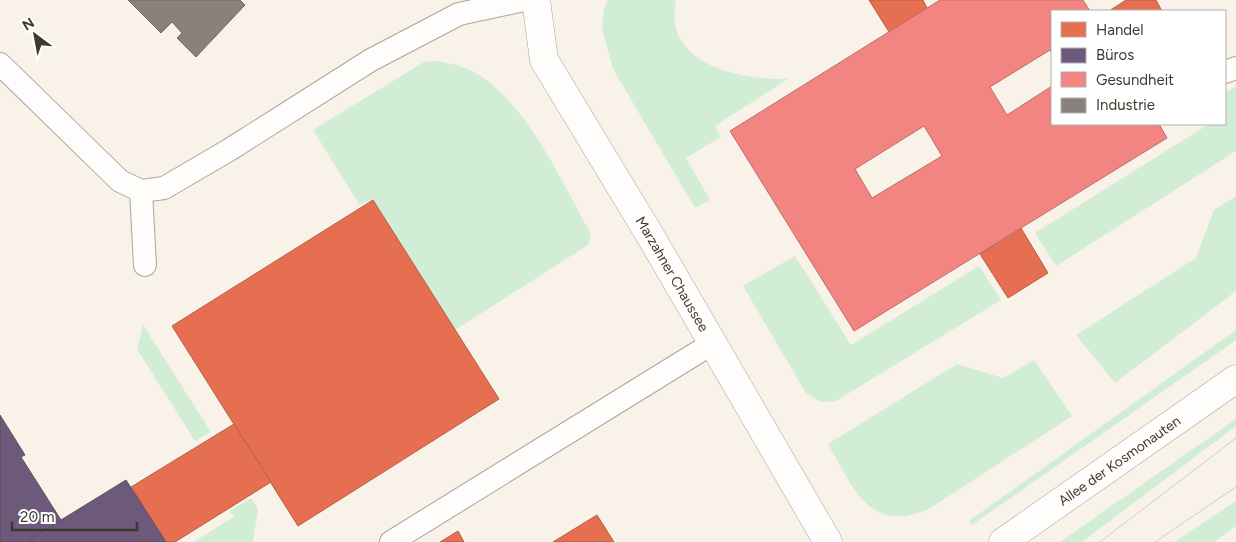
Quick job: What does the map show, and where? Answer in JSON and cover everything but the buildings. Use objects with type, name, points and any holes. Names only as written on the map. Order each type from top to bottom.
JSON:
[{"type":"street","name":"Marzahner Chaussee","points":[[536,0],[544,60],[713,343],[828,542]]},
{"type":"street","name":"Allee der Kosmonauten","points":[[1003,542],[1236,379]]},
{"type":"lane","points":[[0,64],[120,181],[141,191],[164,188],[230,150],[371,60],[458,14],[524,0]]},
{"type":"lane","points":[[141,191],[145,265]]},
{"type":"lane","points":[[391,542],[713,343]]},
{"type":"green space","points":[[608,0],[676,0],[675,22],[681,40],[693,54],[709,64],[728,72],[769,79],[788,79],[715,126],[721,137],[686,158],[710,200],[695,208],[613,69],[602,29],[604,9]]},
{"type":"green space","points":[[424,62],[450,63],[472,71],[491,84],[509,101],[526,121],[541,144],[591,234],[588,245],[455,330],[373,200],[359,204],[313,130]]},
{"type":"green space","points":[[1236,86],[1236,151],[1056,266],[1035,233],[1207,125],[1226,125],[1226,92]]},
{"type":"green space","points":[[1236,196],[1236,291],[1115,383],[1076,335],[1196,258],[1214,210]]},
{"type":"green space","points":[[795,256],[851,345],[979,266],[1001,300],[836,401],[821,402],[806,393],[743,286]]},
{"type":"green space","points":[[143,325],[211,432],[195,441],[137,349]]},
{"type":"green space","points":[[1236,330],[1236,340],[972,525],[969,521]]},
{"type":"green space","points":[[1034,360],[1072,416],[929,509],[908,515],[891,516],[877,511],[865,502],[855,490],[828,444],[957,364],[1003,378]]},
{"type":"green space","points":[[1236,419],[1236,426],[1082,542],[1060,542]]},
{"type":"green space","points":[[251,498],[258,509],[253,542],[193,542],[234,517],[230,511]]},
{"type":"green space","points":[[1236,501],[1236,526],[1214,542],[1174,542]]},
{"type":"tram line","points":[[1100,542],[1236,438]]},
{"type":"tram line","points":[[1155,542],[1236,487]]}]
